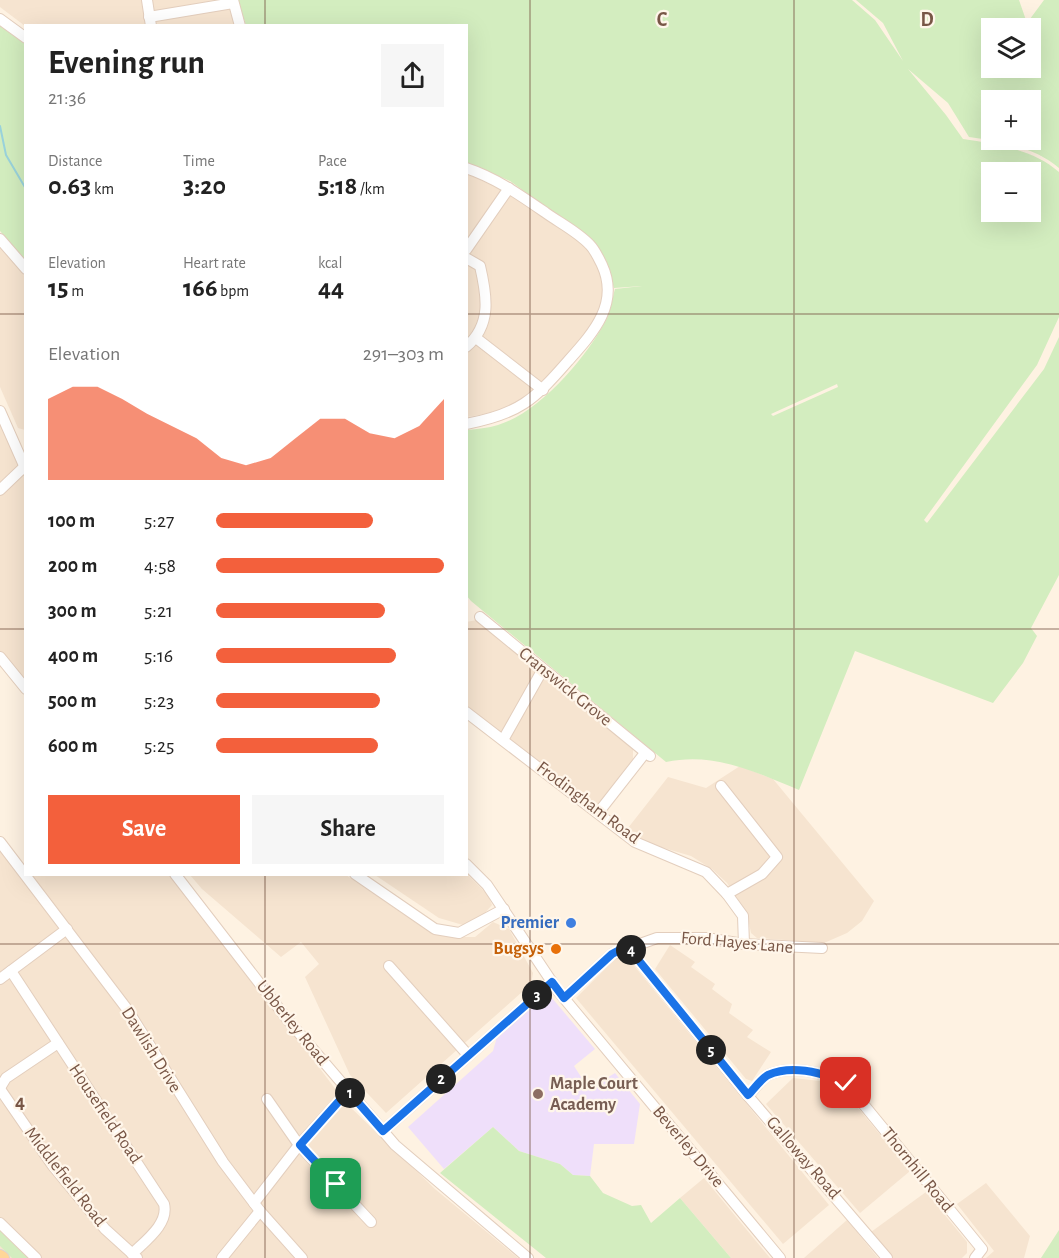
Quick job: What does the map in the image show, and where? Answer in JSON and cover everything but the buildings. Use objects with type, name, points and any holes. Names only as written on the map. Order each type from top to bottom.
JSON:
[{"type":"street","points":[[147,0],[150,21],[233,2],[239,24]]},
{"type":"street","points":[[0,19],[24,37]]},
{"type":"street","points":[[468,169],[509,188],[591,246],[607,276],[609,291],[602,318],[594,332],[543,390],[521,407],[497,418],[468,424]]},
{"type":"street","points":[[468,247],[509,188]]},
{"type":"street","points":[[0,239],[24,267]]},
{"type":"street","points":[[468,259],[480,266],[485,290],[486,316],[476,338],[468,345]]},
{"type":"street","points":[[476,338],[543,390]]},
{"type":"street","points":[[0,411],[21,447],[24,463]]},
{"type":"street","points":[[0,490],[24,469]]},
{"type":"street","name":"Cranswick Grove","points":[[480,617],[648,754],[598,813]]},
{"type":"street","points":[[0,657],[24,687]]},
{"type":"street","points":[[503,740],[543,669]]},
{"type":"street","name":"Frodingham Road","points":[[468,714],[635,842],[706,872],[727,894],[742,916],[744,944]]},
{"type":"street","points":[[721,786],[777,857],[762,874],[727,894]]},
{"type":"street","name":"Dawlish Drive","points":[[0,842],[4,857],[24,871]]},
{"type":"street","name":"Beverley Drive","points":[[468,866],[487,885],[564,998],[780,1258]]},
{"type":"street","name":"Ubberley Road","points":[[177,876],[287,1019],[383,1131],[434,1180],[528,1258]]},
{"type":"street","points":[[358,876],[435,929],[459,933],[504,909]]},
{"type":"street","name":"Dawlish Drive","points":[[33,877],[67,929],[133,1018],[216,1152],[257,1207],[302,1258]]},
{"type":"street","points":[[0,980],[67,929]]},
{"type":"street","name":"Ford Hayes Lane","points":[[564,998],[612,954],[627,946],[657,938],[688,937],[744,944],[822,948]]},
{"type":"street","name":"Galloway Road","points":[[627,946],[748,1095],[887,1258]]},
{"type":"street","points":[[389,966],[468,1055]]},
{"type":"street","name":"Housefield Road","points":[[11,971],[165,1204],[166,1212],[160,1225],[135,1256]]},
{"type":"street","points":[[383,1131],[552,982]]},
{"type":"street","name":"Middlefield Road","points":[[57,1043],[6,1078],[0,1088],[53,1166],[105,1229],[135,1256]]},
{"type":"street","name":"Thornhill Road","points":[[748,1095],[766,1076],[789,1070],[826,1074],[846,1083],[982,1249],[975,1258]]},
{"type":"street","points":[[222,1258],[300,1145],[348,1091]]},
{"type":"street","points":[[267,1099],[300,1145],[372,1222]]},
{"type":"street","points":[[0,1223],[36,1258]]},
{"type":"shaded area","points":[[0,0],[228,0],[237,24],[24,25],[0,7]]},
{"type":"shaded area","points":[[468,174],[495,183],[583,244],[595,261],[604,283],[602,304],[594,323],[550,376],[523,400],[503,411],[468,417]]},
{"type":"shaded area","points":[[0,245],[24,276],[24,430],[18,428],[0,387]]},
{"type":"shaded area","points":[[0,413],[24,468],[24,688],[0,657]]},
{"type":"shaded area","points":[[477,620],[633,749],[633,759],[599,804],[590,801],[468,709],[468,622]]},
{"type":"shaded area","points":[[740,766],[773,779],[874,901],[862,921],[847,933],[824,943],[757,938],[751,933],[747,913],[727,883],[712,869],[691,856],[647,843],[628,828],[668,777],[706,788]]},
{"type":"shaded area","points":[[0,847],[29,880],[34,876],[176,876],[345,1102],[435,1189],[518,1258],[0,1258]]},
{"type":"shaded area","points":[[468,875],[488,895],[492,905],[483,915],[463,925],[439,918],[376,876]]},
{"type":"shaded area","points":[[191,876],[347,876],[428,931],[451,937],[475,937],[493,922],[509,929],[533,973],[531,984],[386,1113],[350,1075],[305,977],[319,964],[301,942],[281,957],[202,889]]},
{"type":"shaded area","points":[[670,945],[695,962],[691,967],[715,984],[712,989],[732,1004],[729,1013],[753,1030],[747,1037],[771,1052],[752,1081],[746,1079],[655,969]]},
{"type":"shaded area","points":[[617,957],[627,957],[829,1205],[783,1244],[576,998]]},
{"type":"shaded area","name":"Maple Court Academy","points":[[542,997],[552,998],[595,1049],[574,1066],[585,1083],[597,1084],[615,1073],[640,1104],[634,1144],[594,1144],[590,1176],[573,1175],[560,1164],[519,1151],[493,1127],[444,1169],[408,1127],[493,1051],[497,1037]]},
{"type":"shaded area","points":[[793,1078],[820,1081],[844,1091],[910,1171],[860,1213],[766,1104]]},
{"type":"shaded area","points":[[704,1178],[770,1258],[731,1258],[680,1198]]},
{"type":"shaded area","points":[[986,1183],[1030,1236],[1024,1258],[986,1258],[994,1251],[957,1204]]},
{"type":"shaded area","points":[[926,1192],[967,1242],[967,1253],[962,1258],[893,1258],[871,1232]]},
{"type":"shaded area","points":[[847,1220],[878,1258],[804,1258]]},
{"type":"green space","points":[[237,0],[852,0],[875,20],[903,61],[883,23],[856,0],[1019,0],[1025,18],[981,18],[981,78],[1041,78],[1041,18],[1031,18],[1044,0],[1059,0],[1059,168],[1028,150],[1041,150],[1041,90],[981,90],[981,139],[969,137],[948,103],[908,69],[963,139],[981,142],[981,150],[1017,150],[1026,153],[1049,164],[1059,172],[1059,317],[1037,365],[924,520],[927,523],[1044,369],[1059,337],[1059,575],[1031,628],[1037,636],[1023,663],[993,703],[855,651],[799,790],[751,771],[718,762],[684,760],[666,762],[471,601],[468,597],[468,430],[494,426],[514,419],[530,409],[560,382],[598,335],[608,316],[615,289],[642,286],[614,288],[606,260],[594,242],[510,181],[468,163],[468,24],[246,24]],"holes":[[[837,384],[838,387],[773,416],[771,414]]]},
{"type":"green space","points":[[0,25],[24,43],[24,259],[0,231]]},
{"type":"green space","points":[[493,1127],[519,1151],[560,1164],[573,1175],[590,1176],[603,1193],[632,1206],[641,1205],[651,1223],[680,1198],[731,1258],[546,1258],[440,1173]]},
{"type":"green space","points":[[0,1227],[32,1258],[12,1258],[0,1246]]},
{"type":"green space","points":[[1059,1230],[1059,1258],[1041,1258]]},
{"type":"waterway","points":[[0,126],[6,155],[24,186]]},
{"type":"place","name":"Premier","points":[[571,923]]},
{"type":"place","name":"Bugsys","points":[[556,949]]},
{"type":"place","name":"Maple Court Academy","points":[[538,1094]]},
{"type":"route","points":[[336,1184],[300,1145],[348,1091],[383,1131],[552,982],[564,998],[612,954],[627,946],[748,1095],[766,1076],[789,1070],[826,1074],[846,1083]]}]
